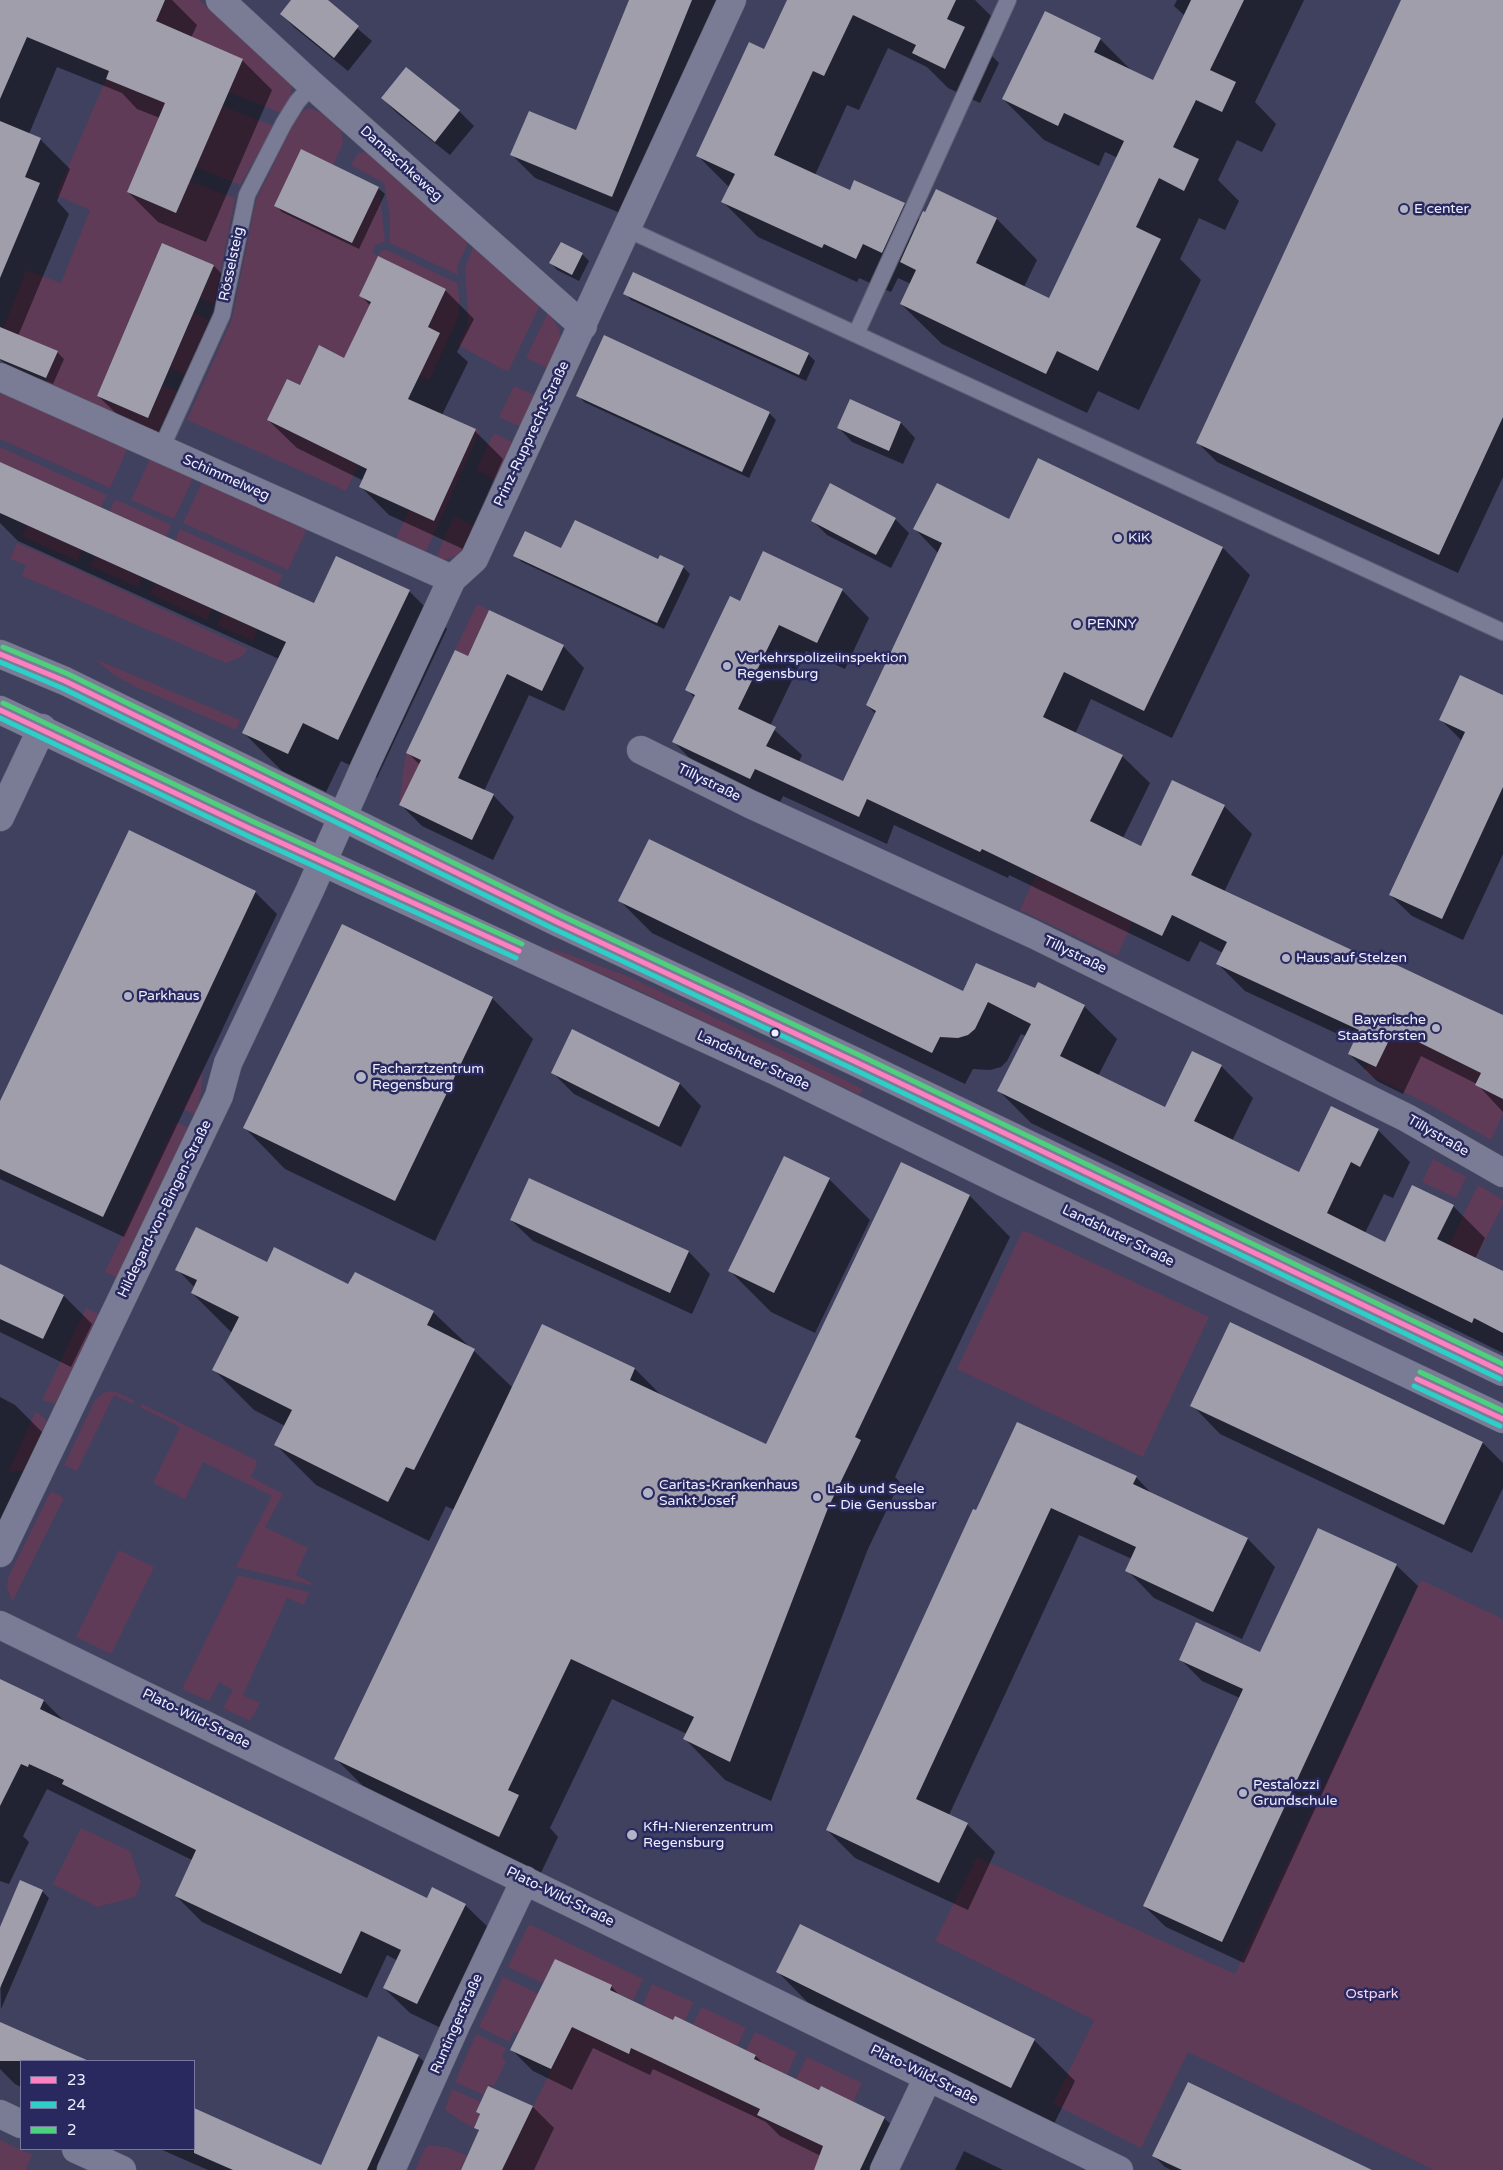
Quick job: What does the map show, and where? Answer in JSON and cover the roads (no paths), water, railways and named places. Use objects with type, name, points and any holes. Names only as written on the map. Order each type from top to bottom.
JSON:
[{"type":"street","name":"Prinz-Rupprecht-Straße","points":[[323,862],[365,766],[452,579],[474,559],[732,0]]},
{"type":"street","name":"Damaschkeweg","points":[[232,4],[312,85],[582,326]]},
{"type":"street","name":"Schimmelweg","points":[[0,377],[452,579]]},
{"type":"street","points":[[0,654],[66,682],[557,922],[847,1057],[1503,1372]]},
{"type":"street","name":"Landshuter Straße","points":[[0,710],[42,728],[323,862],[776,1071],[1005,1183],[1503,1419]]},
{"type":"street","points":[[0,817],[42,728]]},
{"type":"street","name":"Tillystraße","points":[[641,750],[750,804],[1032,934],[1407,1118],[1503,1174]]},
{"type":"street","name":"Hildegard-von-Bingen-Straße","points":[[0,1553],[219,1096],[228,1063],[323,862]]},
{"type":"street","name":"Plato-Wild-Straße","points":[[0,1624],[1119,2170]]},
{"type":"street","name":"Runtingerstraße","points":[[391,2170],[456,2025],[526,1880]]},
{"type":"street","points":[[884,2170],[928,2077]]},
{"type":"street","points":[[0,2114],[20,2124]]},
{"type":"street","points":[[78,2150],[122,2170]]},
{"type":"lane","points":[[856,334],[1008,0]]},
{"type":"lane","name":"Rösselsteig","points":[[161,449],[222,315],[247,196],[284,123],[297,102],[312,85]]},
{"type":"lane","points":[[627,229],[1503,632]]},
{"type":"place","name":"E center","points":[[1404,209]]},
{"type":"place","name":"KiK","points":[[1118,538]]},
{"type":"place","name":"PENNY","points":[[1077,624]]},
{"type":"place","name":"Verkehrspolizeiinspektion Regensburg","points":[[727,666]]},
{"type":"place","name":"Haus auf Stelzen","points":[[1286,958]]},
{"type":"place","name":"Parkhaus","points":[[128,996]]},
{"type":"place","name":"Bayerische Staatsforsten","points":[[1436,1028]]},
{"type":"place","name":"Facharztzentrum Regensburg","points":[[361,1077]]},
{"type":"place","name":"Caritas-Krankenhaus Sankt Josef","points":[[648,1493]]},
{"type":"place","name":"Laib und Seele – Die Genussbar","points":[[817,1497]]},
{"type":"place","name":"Pestalozzi Grundschule","points":[[1243,1793]]},
{"type":"place","name":"KfH-Nierenzentrum Regensburg","points":[[632,1835]]},
{"type":"park label","name":"Ostpark","points":[[1372,1994]]}]
